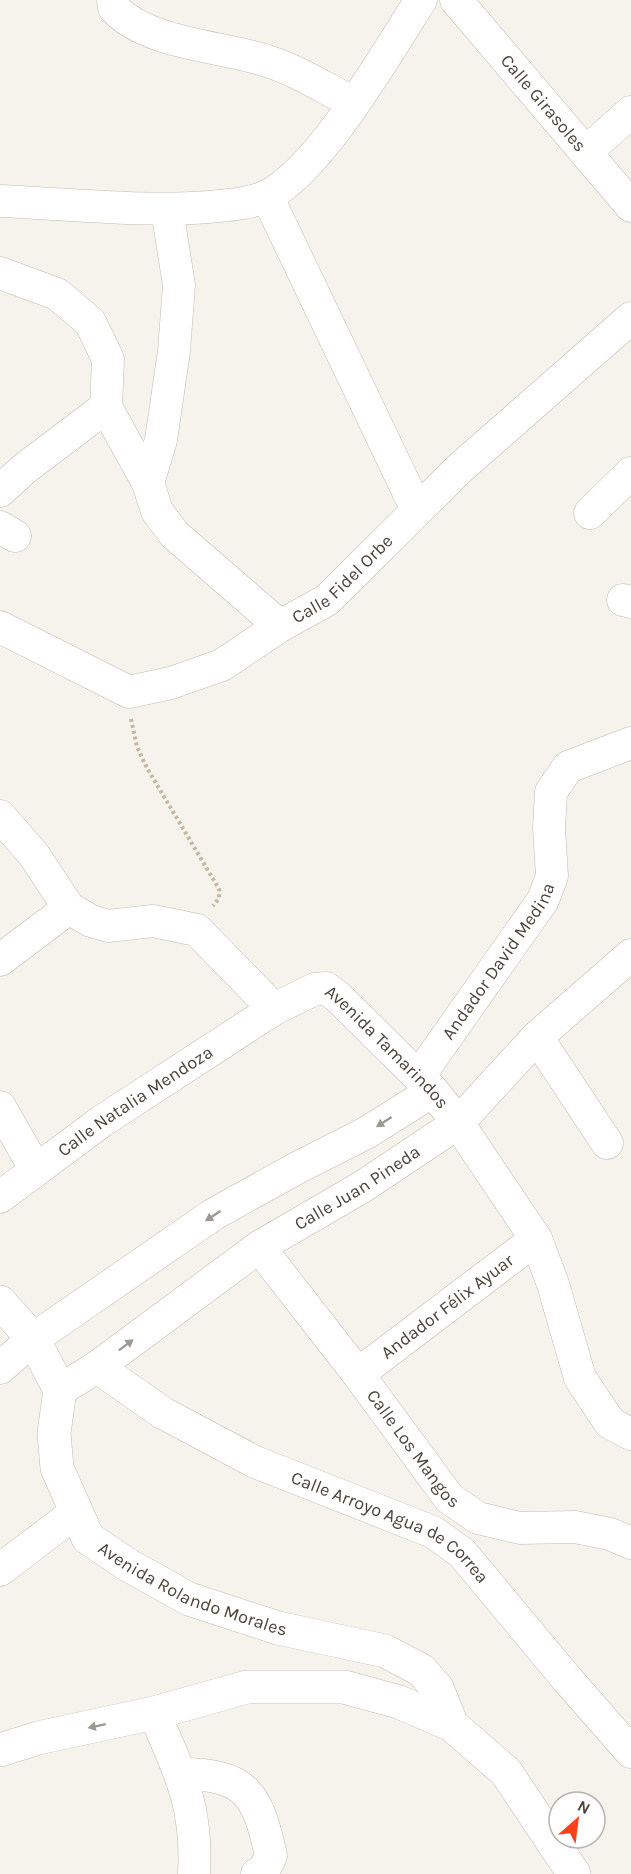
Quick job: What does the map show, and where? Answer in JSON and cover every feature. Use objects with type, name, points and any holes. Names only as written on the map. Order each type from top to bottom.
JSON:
[{"type":"street","points":[[114,0],[114,8],[125,20],[149,31],[269,61],[354,103]]},
{"type":"street","points":[[0,201],[166,210],[233,205],[267,196],[302,170],[354,103],[421,0]]},
{"type":"street","name":"Calle Girasoles","points":[[456,0],[631,207]]},
{"type":"street","points":[[586,152],[631,112]]},
{"type":"street","points":[[267,196],[417,510]]},
{"type":"street","points":[[148,483],[161,440],[174,351],[179,285],[166,210]]},
{"type":"street","points":[[0,273],[57,294],[90,322],[108,359],[106,407],[148,483],[157,511],[174,534],[280,626]]},
{"type":"street","name":"Calle Fidel Orbe","points":[[129,692],[171,683],[222,664],[280,626],[327,600],[459,469],[631,318]]},
{"type":"street","points":[[0,491],[24,469],[106,407]]},
{"type":"street","points":[[590,513],[631,473]]},
{"type":"street","points":[[0,627],[129,692]]},
{"type":"street","name":"Andador David Medina","points":[[426,1083],[543,900],[552,876],[549,828],[551,792],[568,767],[631,743]]},
{"type":"street","points":[[4,826],[69,908],[90,921],[108,926],[153,921],[197,930],[274,1010]]},
{"type":"street","points":[[0,960],[69,908]]},
{"type":"street","name":"Calle Juan Pineda","points":[[60,1390],[97,1367],[259,1247],[458,1124],[537,1037],[631,956]]},
{"type":"street","name":"Avenida Tamarindos","points":[[274,1010],[315,989],[326,988],[426,1083],[458,1124]]},
{"type":"street","name":"Calle Natalia Mendoza","points":[[0,1197],[102,1121],[274,1010]]},
{"type":"street","points":[[537,1037],[607,1143]]},
{"type":"street","points":[[0,1368],[33,1339],[214,1214],[366,1133],[426,1083]]},
{"type":"street","points":[[0,1107],[36,1170]]},
{"type":"street","points":[[458,1124],[536,1239],[553,1284],[580,1378],[610,1423],[631,1434]]},
{"type":"street","points":[[320,1157],[346,1195]]},
{"type":"street","name":"Andador Félix Ayuar","points":[[358,1374],[536,1239]]},
{"type":"street","name":"Calle Los Mangos","points":[[259,1247],[358,1374],[449,1498],[478,1518],[520,1528],[575,1527],[610,1534],[631,1543]]},
{"type":"street","points":[[0,1302],[33,1339],[60,1390]]},
{"type":"street","name":"Calle Arroyo Agua de Correa","points":[[97,1367],[163,1413],[255,1462],[433,1532],[462,1553],[631,1752]]},
{"type":"street","name":"Avenida Rolando Morales","points":[[60,1390],[54,1433],[57,1468],[88,1538],[128,1565],[189,1599],[278,1628],[386,1651],[421,1670],[437,1688],[452,1725]]},
{"type":"street","points":[[0,1570],[76,1512]]},
{"type":"street","points":[[433,1532],[478,1518]]},
{"type":"street","points":[[0,1750],[38,1738],[154,1713],[247,1687],[344,1687],[399,1702],[452,1725],[506,1772],[574,1874]]},
{"type":"street","points":[[154,1713],[181,1774],[194,1819],[194,1874]]},
{"type":"street","points":[[181,1774],[211,1774],[228,1780],[255,1801],[263,1816],[271,1856],[264,1870],[257,1874]]},
{"type":"path","points":[[129,692],[132,727],[142,758],[219,889],[219,898],[197,930]]}]
